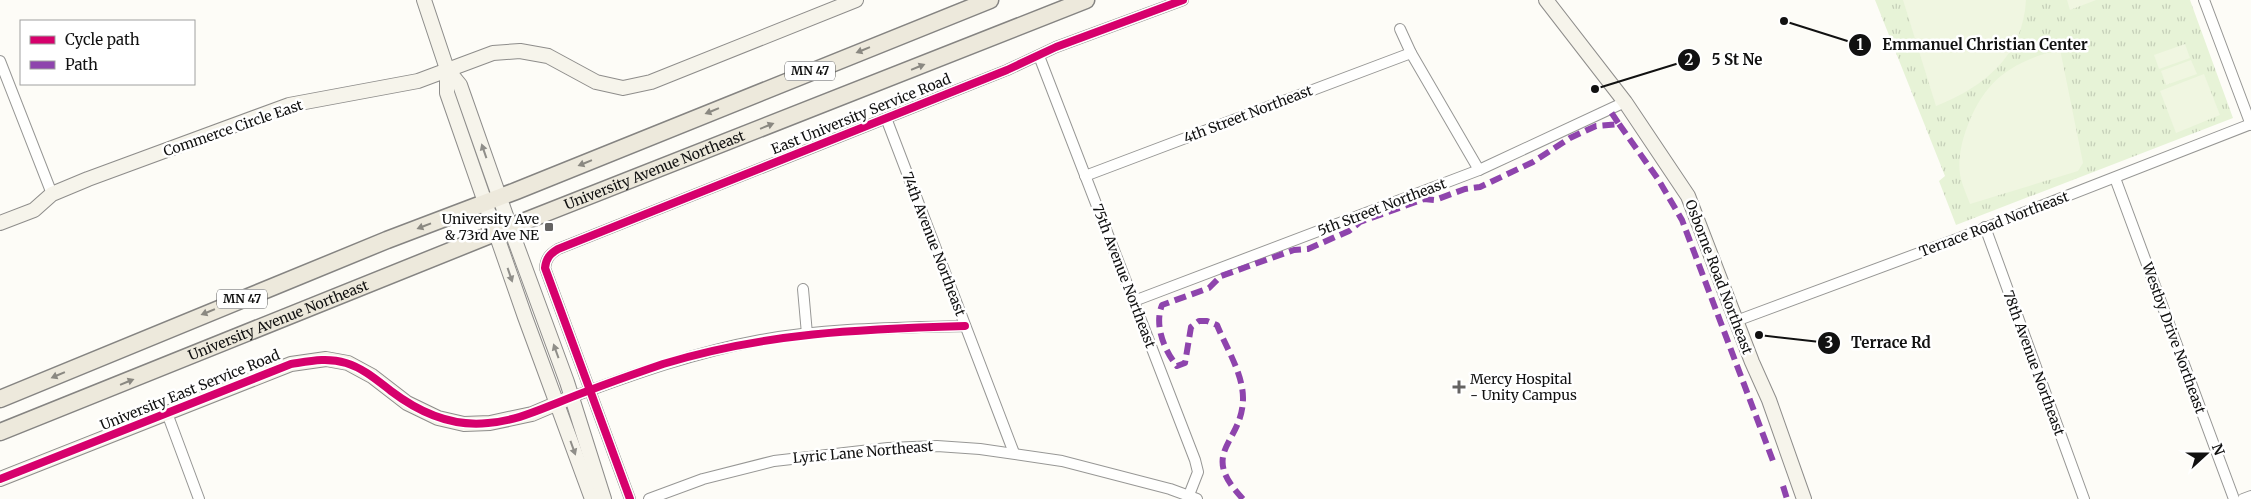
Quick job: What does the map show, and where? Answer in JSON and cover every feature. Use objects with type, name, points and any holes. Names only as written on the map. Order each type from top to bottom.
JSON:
[{"type":"main road","name":"MN 47","points":[[0,400],[180,324],[990,0]]},
{"type":"main road","name":"University Avenue Northeast","points":[[0,432],[1086,0]]},
{"type":"street","points":[[424,0],[447,69],[460,85],[493,200],[556,403],[592,499]]},
{"type":"street","name":"Commerce Circle East","points":[[0,223],[34,210],[52,194],[88,179],[289,106],[418,81],[493,53],[520,51],[548,56],[596,82],[622,88],[651,82],[856,0]]},
{"type":"street","name":"East University Service Road","points":[[591,390],[545,268],[550,254],[558,249],[1039,56],[1056,47],[1183,0]]},
{"type":"street","name":"Osborne Road Northeast","points":[[1546,0],[1624,102],[1688,196],[1736,321],[1769,400],[1804,499]]},
{"type":"street","points":[[2204,0],[2251,124]]},
{"type":"street","points":[[1400,29],[1411,53],[1479,170]]},
{"type":"street","name":"4th Street Northeast","points":[[1085,176],[1411,53]]},
{"type":"street","name":"75th Avenue Northeast","points":[[1039,56],[1195,460],[1198,472],[1193,497]]},
{"type":"street","points":[[0,62],[52,194]]},
{"type":"street","name":"5th Street Northeast","points":[[1134,301],[1479,170],[1624,102]]},
{"type":"street","name":"74th Avenue Northeast","points":[[886,118],[1014,453]]},
{"type":"street","name":"Terrace Road Northeast","points":[[1736,321],[2115,178],[2251,124]]},
{"type":"street","name":"Westby Drive Northeast","points":[[2115,178],[2234,499]]},
{"type":"street","name":"78th Avenue Northeast","points":[[1985,227],[2084,499]]},
{"type":"street","points":[[503,231],[572,397],[604,499]]},
{"type":"street","points":[[803,289],[807,334]]},
{"type":"street","points":[[572,397],[662,365],[710,351],[761,340],[864,328],[965,326]]},
{"type":"street","name":"University East Service Road","points":[[0,479],[291,364],[326,358],[348,363],[372,376],[407,403],[438,418],[464,424],[490,423],[532,414],[572,397]]},
{"type":"street","points":[[591,390],[630,499]]},
{"type":"street","points":[[167,413],[199,499]]},
{"type":"street","name":"Lyric Lane Northeast","points":[[649,499],[703,479],[774,461],[888,448],[937,446],[1014,453],[1098,469],[1193,497]]},
{"type":"street","points":[[2243,499],[2251,496]]},
{"type":"green space","points":[[1875,0],[2190,0],[2233,118],[1956,225],[1939,181],[1945,176]]},
{"type":"green space","points":[[1903,0],[2026,0],[2023,20],[2017,38],[2009,53],[1998,67],[1970,89],[1936,106]]},
{"type":"green space","points":[[2067,0],[2096,0],[2070,10]]},
{"type":"green space","points":[[2185,44],[2190,58],[2159,69],[2154,55]]},
{"type":"green space","points":[[2060,49],[2083,163],[2078,171],[1970,204],[1961,179],[1959,167],[1960,154],[1966,130],[1981,98],[1990,86],[2013,68],[2042,54]]},
{"type":"green space","points":[[2191,60],[2197,74],[2166,85],[2161,71]]},
{"type":"green space","points":[[2204,74],[2220,115],[2176,133],[2160,91]]},
{"type":"marked path","points":[[1243,499],[1230,483],[1224,469],[1223,458],[1237,426],[1243,398],[1240,380],[1233,361],[1217,325],[1207,321],[1199,321],[1191,327],[1185,363],[1177,366],[1164,345],[1160,329],[1159,321],[1162,305],[1209,288],[1221,276],[1294,250],[1308,249],[1349,231],[1360,222],[1424,199],[1435,200],[1465,189],[1480,187],[1533,162],[1570,138],[1596,126],[1619,124],[1609,109]]},
{"type":"marked path","points":[[1619,124],[1658,179],[1682,220],[1773,461]]},
{"type":"marked path","points":[[1783,486],[1787,499]]},
{"type":"cycle path","points":[[630,499],[545,268],[547,259],[553,253],[558,249],[1007,70],[1056,47],[1183,0]]},
{"type":"cycle path","points":[[0,479],[291,364],[318,360],[346,363],[364,371],[402,399],[425,412],[449,420],[475,424],[524,416],[663,364],[738,345],[813,334],[965,326]]},
{"type":"place","name":"Emmanuel Christian Center","points":[[1784,21]]},
{"type":"place","name":"5 St Ne","points":[[1595,89]]},
{"type":"place","name":"University Ave & 73rd Ave NE","points":[[549,227]]},
{"type":"place","name":"Terrace Rd","points":[[1759,335]]},
{"type":"place","name":"Mercy Hospital - Unity Campus","points":[[1459,387]]}]
